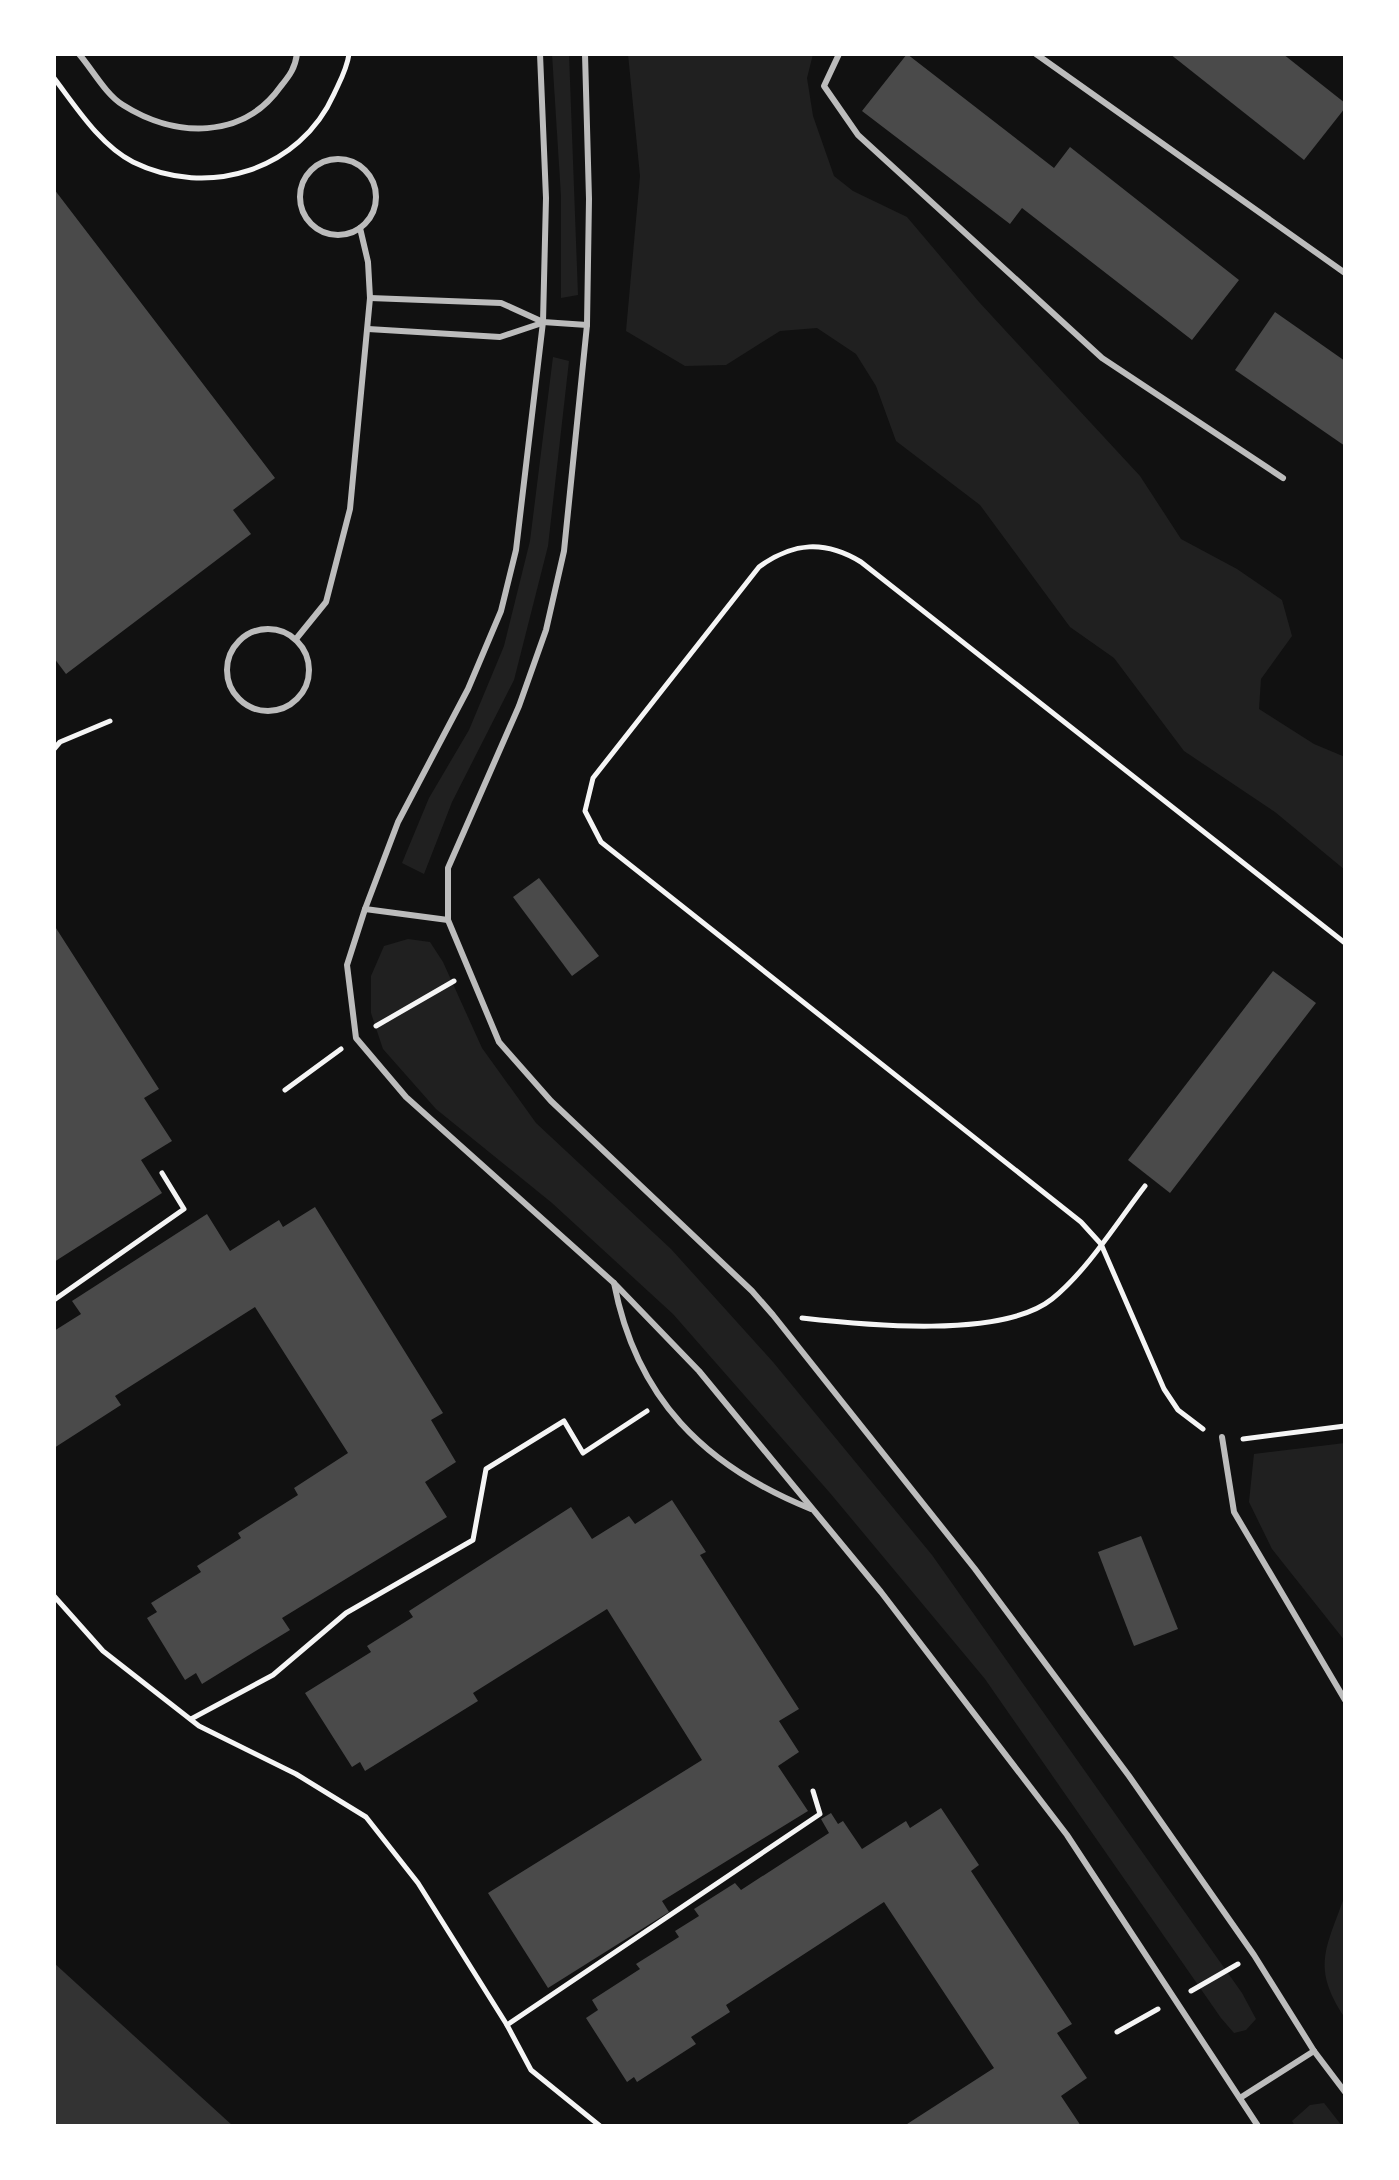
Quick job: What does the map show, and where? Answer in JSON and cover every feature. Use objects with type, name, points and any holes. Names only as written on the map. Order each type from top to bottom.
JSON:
[{"type":"lane","points":[[79,54],[120,104],[169,126],[214,130],[267,107],[295,67],[297,54]]},
{"type":"lane","points":[[540,54],[546,198],[543,322],[516,550],[501,611],[468,689],[398,822],[365,909],[347,965],[356,1038],[406,1097],[614,1283],[699,1371],[881,1592],[1067,1835],[1258,2126]]},
{"type":"lane","points":[[585,54],[589,199],[587,325],[564,551],[546,630],[519,706],[448,868],[448,920],[499,1042],[551,1101],[752,1291],[773,1315],[975,1569],[1129,1776],[1254,1955],[1314,2051],[1345,2092]]},
{"type":"lane","points":[[839,54],[824,86],[858,135],[1102,358],[1283,478]]},
{"type":"lane","points":[[1036,54],[1345,273]]},
{"type":"lane","points":[[347,159],[369,175],[376,195],[375,208],[360,228],[335,235],[312,225],[299,200],[303,181],[311,170],[327,160],[347,159]]},
{"type":"lane","points":[[296,639],[326,602],[350,509],[370,298],[368,262],[360,228]]},
{"type":"lane","points":[[370,298],[501,303],[543,322],[587,325]]},
{"type":"lane","points":[[368,329],[500,337],[543,322]]},
{"type":"lane","points":[[267,629],[281,631],[296,639],[305,651],[310,673],[307,687],[297,700],[272,712],[250,707],[240,701],[228,678],[227,664],[236,643],[248,634],[267,629]]},
{"type":"lane","points":[[365,909],[448,920]]},
{"type":"lane","points":[[614,1283],[620,1316],[660,1402],[700,1446],[725,1465],[770,1493],[812,1510]]},
{"type":"lane","points":[[1222,1437],[1234,1512],[1345,1700]]},
{"type":"lane","points":[[1240,2098],[1314,2051]]},
{"type":"path","points":[[1345,943],[842,550],[798,546],[777,554],[759,567],[593,778],[585,811],[601,842],[1081,1222],[1101,1244],[1164,1389],[1178,1410],[1198,1427],[1222,1437],[1248,1439],[1345,1426]]},
{"type":"path","points":[[54,749],[60,742],[110,721]]},
{"type":"path","points":[[54,1300],[184,1209],[162,1173]]},
{"type":"path","points":[[773,1315],[889,1327],[1000,1320],[1030,1313],[1053,1298],[1101,1244],[1145,1186]]},
{"type":"path","points":[[190,1719],[273,1675],[346,1613],[473,1540],[486,1469],[564,1421],[583,1453],[631,1422]]},
{"type":"path","points":[[54,1596],[103,1651],[190,1719],[296,1774],[366,1817],[418,1883],[507,2025],[531,2070],[600,2126]]},
{"type":"path","points":[[507,2025],[820,1814],[813,1791]]},
{"type":"shaded area","points":[[552,54],[569,54],[578,295],[561,298],[561,196]]},
{"type":"shaded area","points":[[628,54],[813,54],[807,78],[813,116],[834,176],[853,191],[907,217],[979,302],[1140,476],[1181,539],[1237,569],[1282,600],[1292,636],[1261,679],[1259,709],[1314,744],[1345,757],[1345,870],[1275,812],[1184,751],[1114,658],[1070,627],[980,505],[896,441],[876,386],[856,354],[817,328],[780,331],[726,365],[685,366],[626,331],[640,176]]},
{"type":"shaded area","points":[[553,357],[569,361],[548,546],[514,680],[452,802],[424,874],[402,863],[429,798],[469,730],[504,646],[530,541]]},
{"type":"shaded area","points":[[408,939],[430,942],[443,962],[482,1048],[536,1123],[671,1249],[773,1362],[932,1555],[1242,1993],[1256,2019],[1246,2030],[1234,2033],[1221,2018],[985,1679],[830,1493],[673,1314],[552,1203],[436,1109],[383,1049],[371,1013],[371,976],[384,946]]},
{"type":"shaded area","points":[[1345,1443],[1345,1641],[1272,1549],[1249,1502],[1254,1454]]},
{"type":"shaded area","points":[[1345,1895],[1345,2018],[1328,1985],[1325,1958]]},
{"type":"shaded area","points":[[54,1963],[233,2126],[54,2126]]},
{"type":"shaded area","points":[[1324,2103],[1342,2126],[1295,2126],[1292,2121],[1310,2105]]},
{"type":"building","points":[[907,54],[1054,168],[1070,147],[1239,280],[1192,340],[1022,208],[1010,224],[862,111]]},
{"type":"building","points":[[1170,54],[1283,54],[1345,103],[1345,108],[1304,160]]},
{"type":"building","points":[[54,189],[275,478],[233,510],[251,534],[66,674],[54,658]]},
{"type":"building","points":[[1275,312],[1345,361],[1345,446],[1235,370]]},
{"type":"building","points":[[539,878],[599,956],[572,976],[513,897]]},
{"type":"building","points":[[54,925],[159,1089],[144,1098],[172,1141],[141,1160],[162,1193],[54,1262]]},
{"type":"building","points":[[1273,971],[1316,1003],[1170,1193],[1128,1160]]},
{"type":"building","points":[[315,1207],[443,1413],[431,1420],[456,1462],[425,1482],[447,1517],[282,1618],[290,1630],[202,1684],[196,1673],[185,1680],[147,1618],[157,1612],[151,1603],[201,1572],[197,1566],[241,1538],[238,1533],[298,1495],[294,1488],[348,1453],[255,1307],[115,1396],[121,1405],[54,1448],[54,1331],[81,1314],[72,1301],[207,1214],[230,1251],[279,1220],[283,1227]]},
{"type":"building","points":[[672,1500],[706,1552],[700,1555],[799,1709],[779,1721],[799,1752],[778,1766],[808,1811],[662,1901],[669,1912],[548,1988],[488,1893],[702,1760],[607,1609],[473,1693],[478,1701],[365,1771],[360,1762],[352,1767],[305,1693],[371,1652],[367,1646],[413,1617],[409,1611],[571,1507],[592,1539],[629,1516],[635,1524]]},
{"type":"building","points":[[1141,1536],[1178,1629],[1134,1646],[1098,1552]]},
{"type":"building","points":[[941,1808],[979,1865],[971,1871],[1072,2024],[1057,2033],[1087,2078],[1061,2096],[1081,2126],[904,2126],[994,2068],[884,1902],[726,2005],[730,2012],[691,2037],[696,2044],[637,2082],[634,2077],[627,2082],[586,2018],[598,2010],[592,2000],[640,1969],[636,1964],[679,1937],[675,1931],[699,1916],[694,1909],[735,1883],[741,1890],[829,1833],[821,1819],[831,1813],[838,1824],[843,1821],[862,1849],[906,1821],[910,1828]]}]
